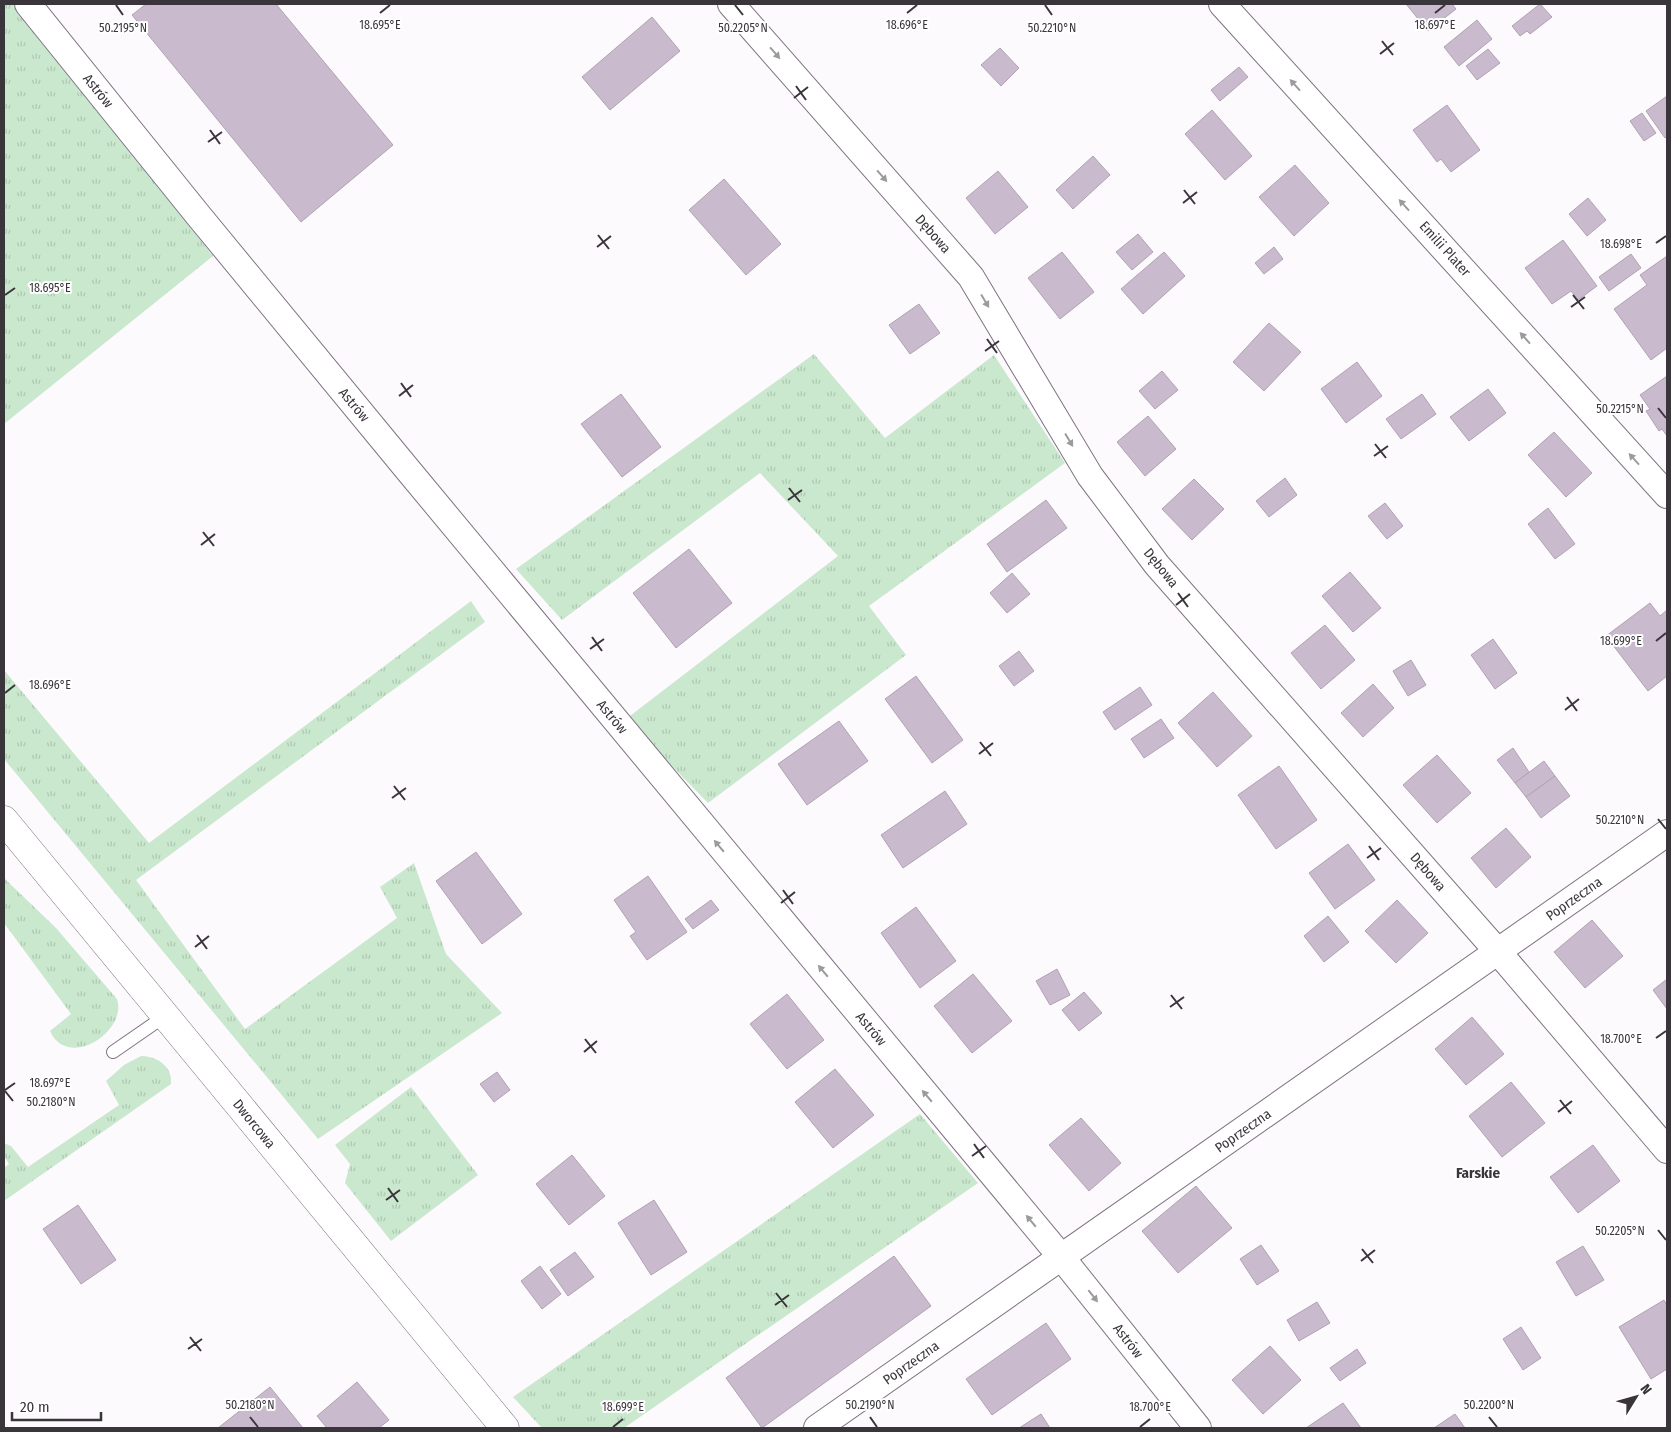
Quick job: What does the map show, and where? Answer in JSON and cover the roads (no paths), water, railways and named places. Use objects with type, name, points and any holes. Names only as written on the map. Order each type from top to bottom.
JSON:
[{"type":"main road","name":"Dworcowa","points":[[4,820],[505,1428]]},
{"type":"street","name":"Astrów","points":[[28,4],[198,215],[414,477],[1062,1258],[1198,1428]]},
{"type":"street","name":"Dębowa","points":[[731,4],[971,277],[1090,476],[1157,565],[1499,953],[1667,1150]]},
{"type":"street","name":"Emilii Plater","points":[[1222,4],[1667,495]]},
{"type":"street","name":"Poprzeczna","points":[[818,1428],[1499,953],[1667,832]]},
{"type":"lane","points":[[113,1052],[165,1016]]},
{"type":"district","name":"Farskie","points":[[1478,1173]]}]
